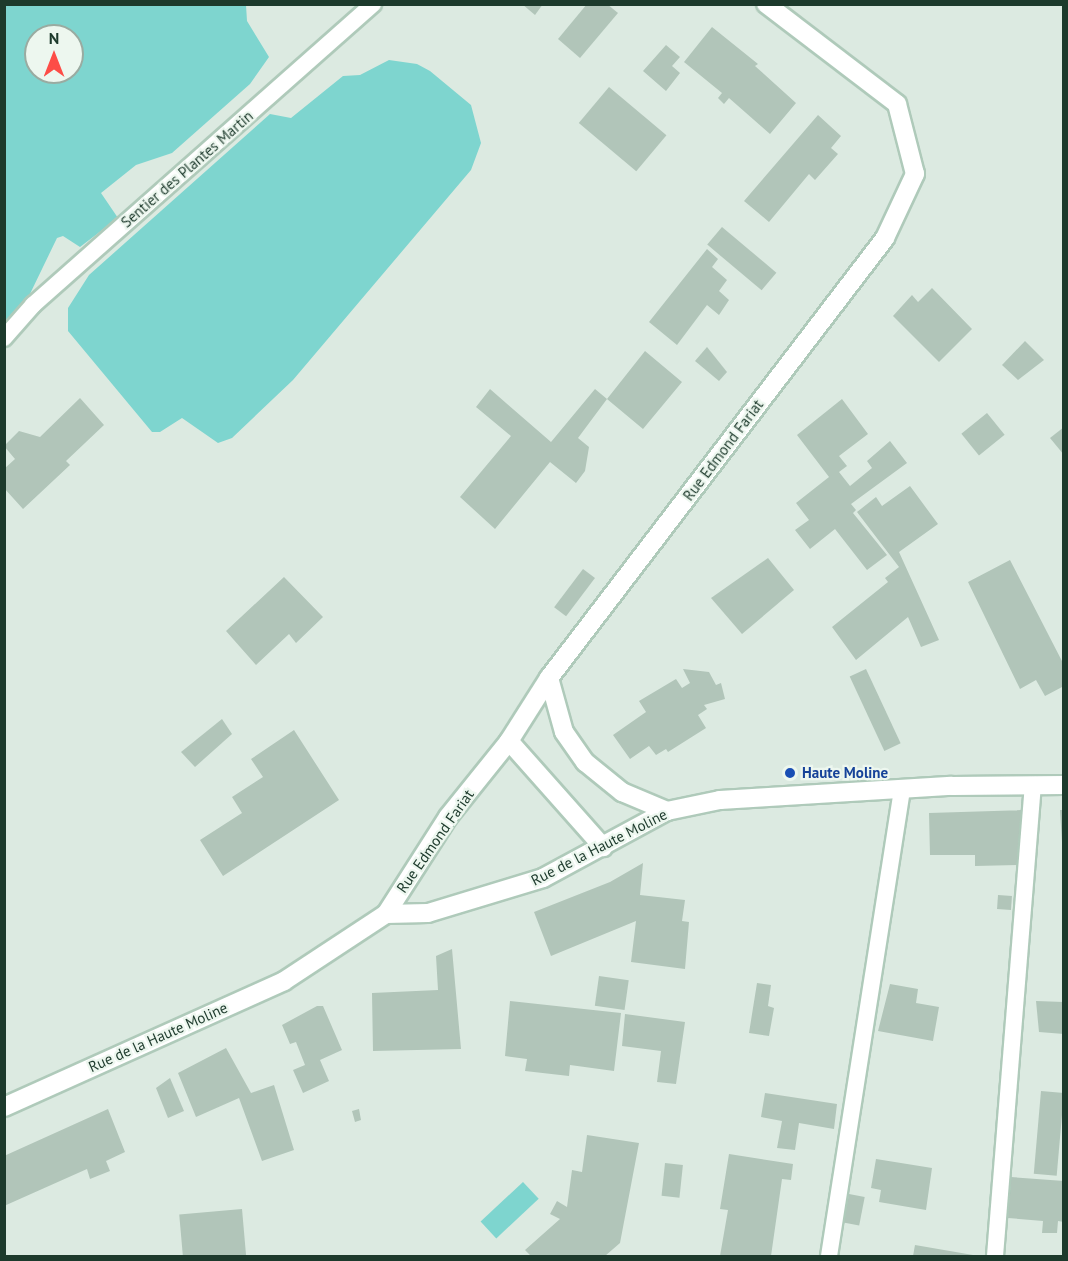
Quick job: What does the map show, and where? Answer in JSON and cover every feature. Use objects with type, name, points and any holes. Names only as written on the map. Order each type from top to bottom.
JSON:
[{"type":"street","name":"Rue Edmond Fariat","points":[[386,914],[448,816],[510,741],[549,678],[885,238],[915,174],[897,104],[766,4]]},
{"type":"street","points":[[549,678],[564,732],[585,762],[622,792],[667,811]]},
{"type":"street","points":[[510,741],[603,847]]},
{"type":"street","name":"Rue de la Haute Moline","points":[[4,1107],[284,981],[386,914],[428,913],[543,878],[667,811],[720,800],[902,789],[1064,786]]},
{"type":"lane","name":"Sentier des Plantes Martin","points":[[4,338],[33,305],[373,4]]},
{"type":"lane","points":[[995,1257],[1033,786]]},
{"type":"lane","points":[[829,1257],[902,789]]},
{"type":"water","points":[[5,4],[246,5],[247,21],[269,57],[250,84],[172,153],[136,165],[101,193],[118,218],[80,247],[63,236],[57,238],[28,298],[5,321]]},
{"type":"water","points":[[389,60],[417,64],[430,71],[471,105],[481,143],[471,170],[293,380],[232,438],[218,443],[182,418],[160,432],[152,432],[68,331],[68,308],[89,275],[270,114],[291,118],[343,76],[360,75]]},
{"type":"water","points":[[523,1182],[539,1199],[496,1238],[481,1222]]},
{"type":"building","points":[[522,4],[543,4],[535,15]]},
{"type":"building","points":[[587,4],[607,4],[618,13],[580,58],[558,39]]},
{"type":"building","points":[[712,27],[758,64],[755,66],[796,103],[770,134],[729,98],[724,104],[718,98],[722,93],[684,62]]},
{"type":"building","points":[[666,45],[680,57],[672,66],[680,73],[666,91],[643,71]]},
{"type":"building","points":[[609,87],[666,135],[636,171],[579,123]]},
{"type":"building","points":[[818,115],[841,136],[831,148],[838,154],[815,180],[809,174],[769,222],[744,201]]},
{"type":"building","points":[[722,227],[776,273],[762,290],[707,245]]},
{"type":"building","points":[[707,249],[718,259],[712,267],[727,280],[719,291],[729,300],[719,315],[707,305],[677,345],[649,322]]},
{"type":"building","points":[[932,288],[972,329],[939,362],[893,316],[912,295],[918,302]]},
{"type":"building","points":[[1025,341],[1044,360],[1018,380],[1002,365]]},
{"type":"building","points":[[707,347],[727,372],[719,381],[695,361]]},
{"type":"building","points":[[645,351],[682,382],[643,429],[607,399]]},
{"type":"building","points":[[490,389],[551,442],[595,389],[607,399],[578,438],[589,447],[585,471],[576,483],[550,462],[495,529],[460,497],[511,436],[476,407]]},
{"type":"building","points":[[80,398],[104,425],[66,461],[70,465],[23,509],[4,488],[4,469],[15,459],[4,446],[19,431],[40,437]]},
{"type":"building","points":[[842,399],[868,434],[839,456],[847,466],[839,472],[850,486],[872,468],[867,461],[890,441],[907,463],[851,504],[856,510],[853,513],[887,555],[867,570],[835,529],[810,549],[795,530],[809,520],[796,503],[829,477],[797,435]]},
{"type":"building","points":[[987,413],[1005,435],[979,456],[961,434]]},
{"type":"building","points":[[1064,427],[1064,455],[1050,438]]},
{"type":"building","points":[[910,486],[938,524],[899,552],[939,640],[921,647],[908,617],[856,660],[832,627],[888,582],[885,578],[899,567],[857,512],[876,497],[882,506]]},
{"type":"building","points":[[768,558],[794,590],[742,634],[711,598]]},
{"type":"building","points":[[1010,560],[1064,665],[1064,686],[1045,696],[1036,680],[1020,689],[968,582]]},
{"type":"building","points":[[583,569],[595,578],[566,616],[554,607]]},
{"type":"building","points":[[284,577],[323,617],[296,643],[289,634],[256,665],[226,631]]},
{"type":"building","points":[[683,669],[709,672],[716,685],[721,683],[725,699],[704,705],[707,709],[698,715],[706,728],[668,752],[666,749],[656,755],[649,746],[630,759],[613,735],[646,712],[639,701],[676,679],[682,688],[690,683]]},
{"type":"building","points":[[866,669],[901,743],[884,751],[850,677]]},
{"type":"building","points":[[222,719],[232,734],[195,767],[181,752]]},
{"type":"building","points":[[294,730],[339,800],[223,876],[200,840],[242,813],[232,797],[263,777],[251,759]]},
{"type":"building","points":[[1022,810],[1017,865],[975,866],[975,855],[930,855],[929,813]]},
{"type":"building","points":[[1060,810],[1064,810],[1064,842],[1062,842]]},
{"type":"building","points":[[643,863],[640,895],[685,900],[682,921],[689,922],[685,969],[631,962],[636,921],[551,956],[534,912],[610,882]]},
{"type":"building","points":[[998,895],[1012,896],[1011,910],[997,909]]},
{"type":"building","points":[[452,949],[461,1049],[373,1051],[372,993],[438,990],[436,956]]},
{"type":"building","points":[[599,976],[629,980],[625,1010],[595,1006]]},
{"type":"building","points":[[757,983],[771,985],[768,1006],[774,1008],[769,1036],[749,1033]]},
{"type":"building","points":[[890,984],[918,989],[916,1003],[939,1007],[933,1041],[878,1031]]},
{"type":"building","points":[[510,1001],[621,1013],[614,1071],[570,1065],[569,1076],[525,1071],[527,1059],[505,1056]]},
{"type":"building","points":[[1036,1001],[1064,1002],[1064,1034],[1039,1032]]},
{"type":"building","points":[[317,1006],[323,1006],[342,1050],[320,1060],[329,1081],[303,1093],[293,1070],[305,1065],[296,1042],[290,1044],[282,1025]]},
{"type":"building","points":[[625,1014],[685,1022],[676,1084],[657,1082],[661,1051],[622,1046]]},
{"type":"building","points":[[226,1048],[251,1093],[274,1085],[294,1150],[262,1161],[239,1098],[196,1117],[178,1073]]},
{"type":"building","points":[[170,1078],[184,1111],[168,1118],[156,1088]]},
{"type":"building","points":[[1041,1091],[1064,1093],[1057,1176],[1034,1174]]},
{"type":"building","points":[[765,1093],[837,1104],[834,1129],[799,1123],[795,1150],[777,1148],[782,1121],[761,1117]]},
{"type":"building","points":[[108,1109],[125,1152],[106,1161],[110,1171],[90,1179],[87,1169],[4,1206],[4,1156]]},
{"type":"building","points":[[359,1109],[361,1120],[355,1122],[352,1111]]},
{"type":"building","points":[[587,1135],[639,1143],[620,1243],[605,1256],[531,1256],[525,1250],[560,1219],[550,1214],[557,1201],[567,1207],[572,1170],[582,1172]]},
{"type":"building","points":[[729,1154],[793,1164],[791,1180],[782,1179],[771,1256],[720,1256],[728,1210],[720,1209]]},
{"type":"building","points":[[876,1159],[932,1168],[926,1210],[879,1202],[881,1190],[871,1188]]},
{"type":"building","points":[[665,1163],[683,1165],[679,1198],[662,1196]]},
{"type":"building","points":[[1011,1177],[1064,1181],[1064,1222],[1058,1221],[1057,1233],[1042,1233],[1043,1221],[1008,1218]]},
{"type":"building","points":[[849,1194],[865,1197],[859,1226],[843,1222]]},
{"type":"building","points":[[242,1209],[246,1256],[183,1256],[179,1214]]},
{"type":"building","points":[[915,1245],[973,1255],[973,1256],[913,1256]]},
{"type":"place","name":"Haute Moline","points":[[790,773]]}]
